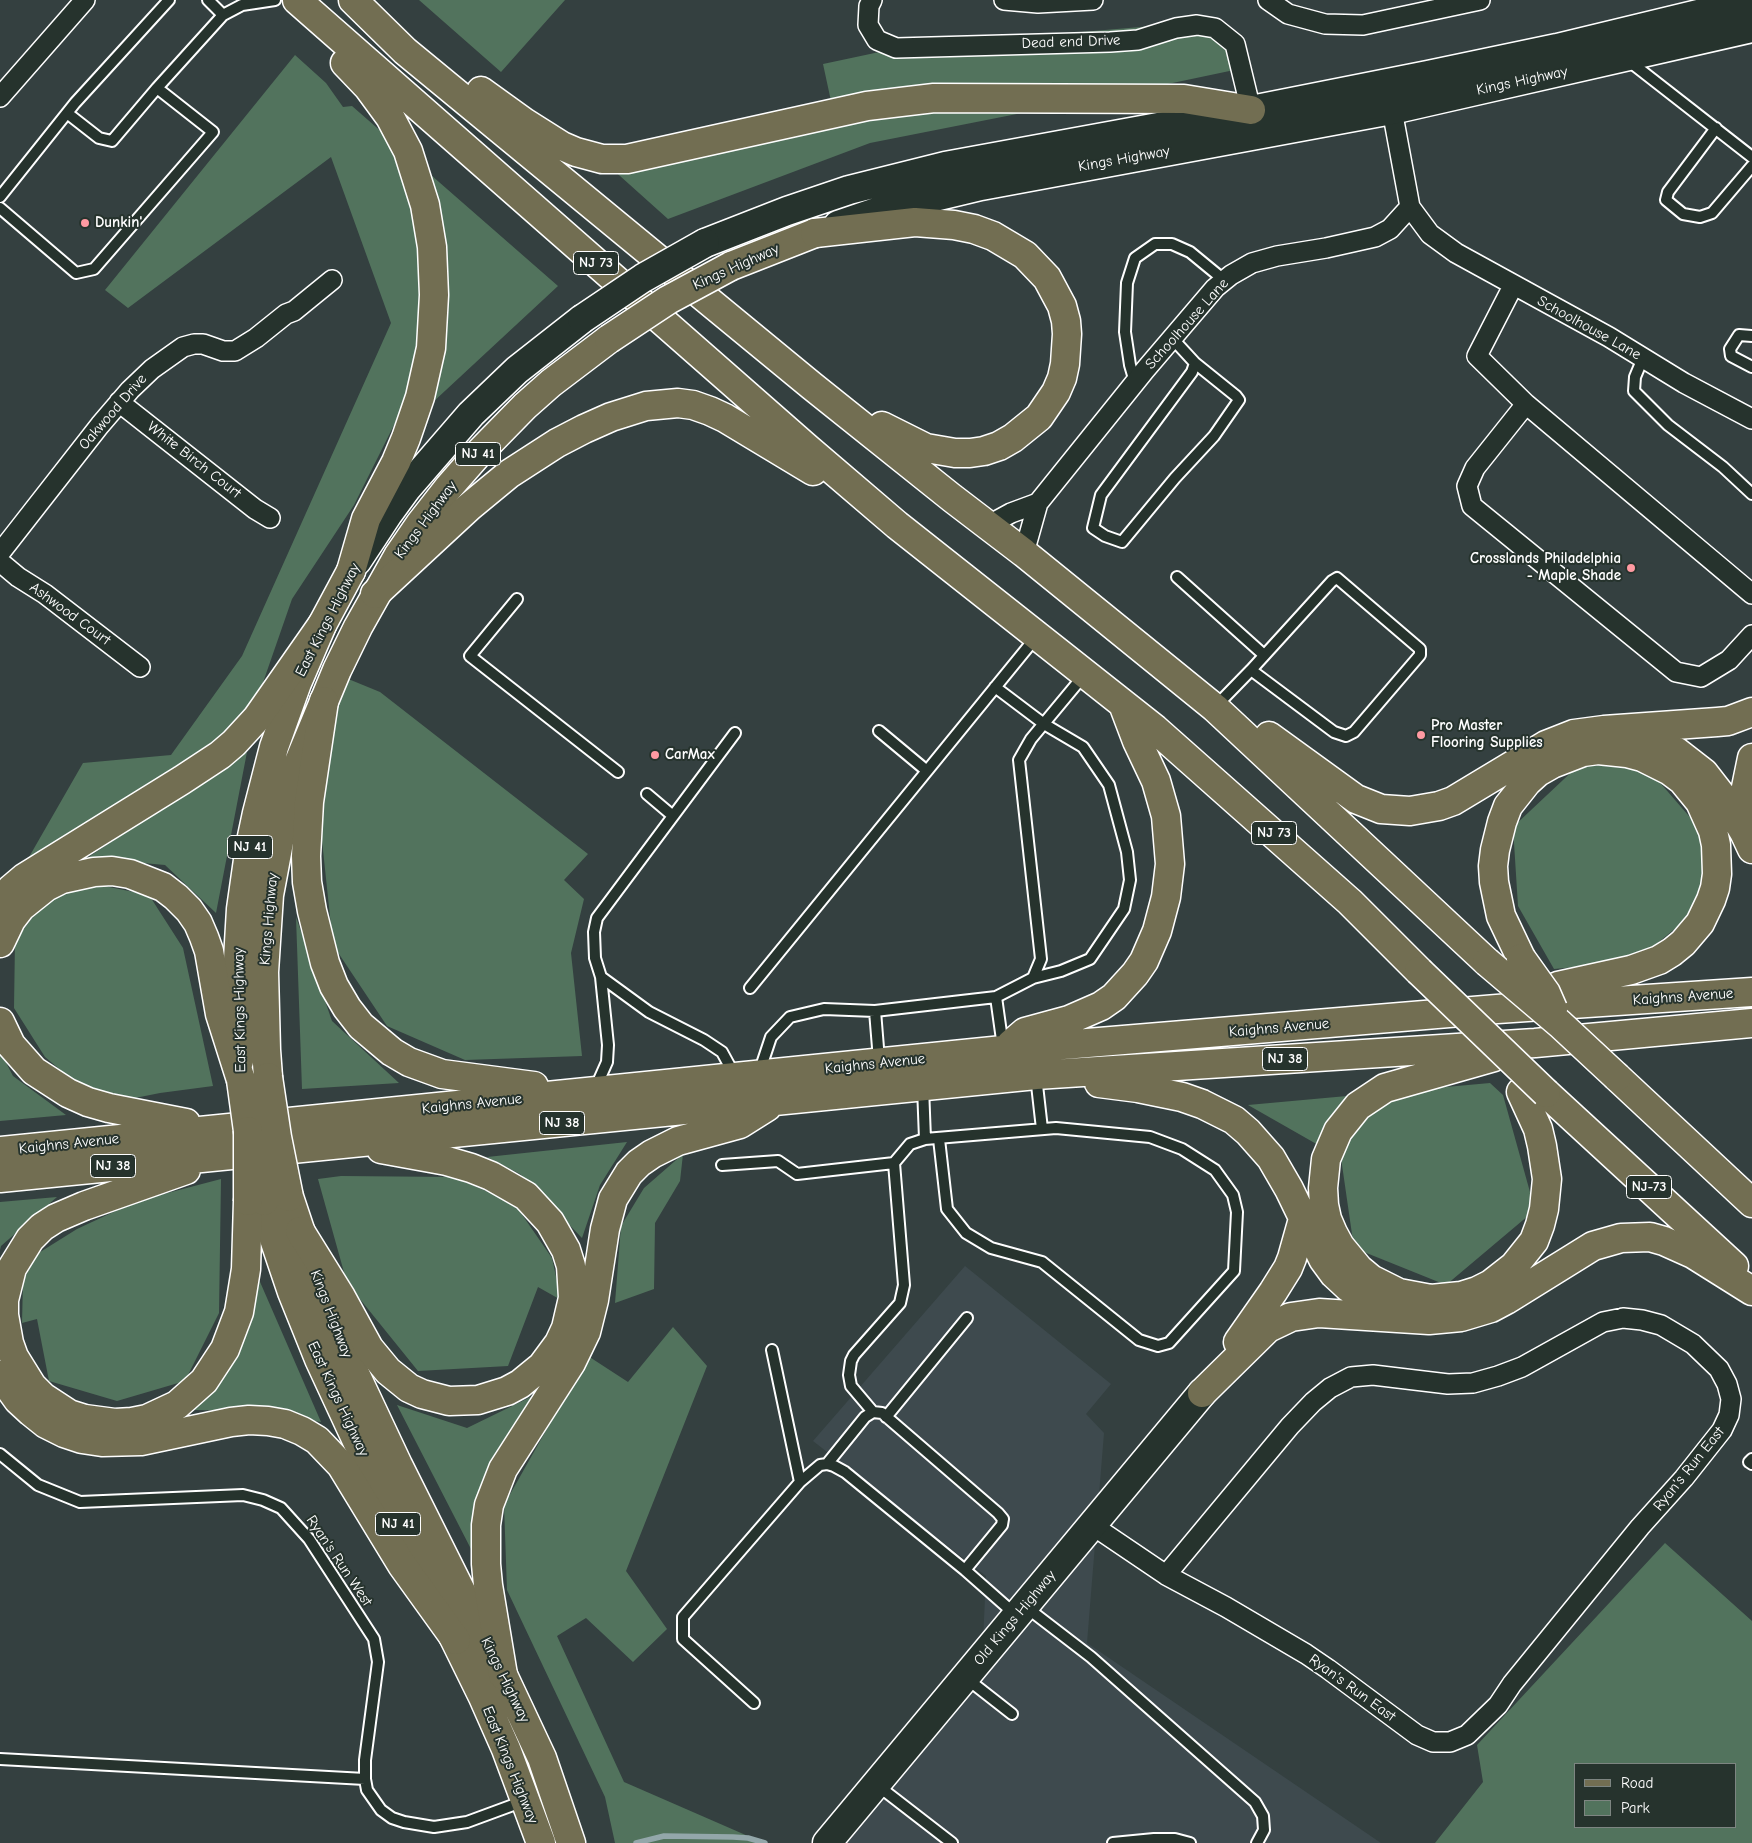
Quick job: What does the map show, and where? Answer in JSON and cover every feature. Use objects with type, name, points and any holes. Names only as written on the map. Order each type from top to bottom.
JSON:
[{"type":"main road","points":[[275,0],[341,59],[368,87],[390,117],[400,133],[415,169],[429,226],[434,271],[434,320],[426,373],[406,438],[366,519],[351,571]]},
{"type":"main road","name":"NJ 73","points":[[297,0],[897,525],[1123,702],[1301,857],[1350,902],[1486,1036],[1533,1092]]},
{"type":"main road","name":"Kings Highway","points":[[582,319],[643,278],[705,244],[802,205],[848,190],[978,159],[1251,110],[1548,50],[1707,6],[1752,1]]},
{"type":"main road","points":[[360,3],[413,38],[501,106],[546,137],[576,152],[602,159],[627,159],[867,106],[934,98],[1184,99],[1251,110]]},
{"type":"main road","name":"NJ 73","points":[[360,3],[405,51],[812,386],[1024,553],[1214,708],[1488,962],[1560,1024]]},
{"type":"main road","name":"Kings Highway","points":[[571,1843],[542,1758],[350,1363],[300,1231],[267,1200],[277,1137],[268,1077],[264,972],[269,895],[288,800],[296,769],[337,670],[376,594],[420,524],[476,455],[525,406],[551,383],[609,339],[668,300],[731,266],[815,233],[885,208],[981,186],[1392,110],[1752,28]]},
{"type":"main road","points":[[812,386],[883,427],[926,448],[940,452],[970,453],[999,446],[1013,438],[1039,417],[1056,392],[1062,378],[1067,349],[1066,321],[1056,292],[1048,278],[1025,254],[994,236],[954,225],[915,222],[815,233]]},
{"type":"main road","name":"East Kings Highway","points":[[541,1843],[526,1800],[494,1723],[456,1640],[379,1487],[319,1359],[292,1292],[271,1230],[267,1200],[248,1131],[238,1043],[237,976],[241,909],[250,846],[274,747],[297,683],[322,625],[351,571],[407,488],[471,414],[524,365],[582,319]]},
{"type":"main road","points":[[376,594],[469,507],[509,474],[584,429],[631,410],[663,403],[693,405],[725,418],[897,525]]},
{"type":"main road","points":[[0,902],[24,878],[182,780],[234,744],[257,718],[322,625]]},
{"type":"main road","points":[[324,701],[309,802],[306,847],[307,882],[312,912],[325,963],[334,986],[347,1008],[360,1026],[382,1044],[409,1062],[425,1068],[459,1077],[589,1092]]},
{"type":"main road","points":[[1003,1050],[1025,1032],[1069,1020],[1101,1006],[1114,996],[1135,974],[1144,961],[1157,931],[1170,872],[1170,848],[1166,816],[1156,781],[1137,741],[1123,702]]},
{"type":"main road","points":[[1214,708],[1257,727],[1356,799],[1374,807],[1396,812],[1424,810],[1454,801],[1546,745],[1560,739],[1590,731],[1728,721],[1752,712]]},
{"type":"main road","points":[[1620,728],[1660,743],[1690,760],[1716,786],[1748,841]]},
{"type":"main road","points":[[1497,1009],[1558,986],[1646,965],[1672,952],[1692,934],[1712,900],[1717,874],[1717,859],[1713,831],[1708,816],[1700,802],[1682,780],[1670,771],[1642,757],[1620,752],[1598,750],[1583,752],[1552,764],[1538,772],[1508,806],[1495,850],[1494,882],[1501,916],[1522,958],[1546,993],[1560,1024],[1752,1203]]},
{"type":"main road","points":[[1748,841],[1744,797],[1752,758]]},
{"type":"main road","points":[[0,943],[11,920],[21,907],[46,887],[62,879],[94,872],[112,872],[130,874],[163,887],[189,910],[198,923],[204,937],[209,952],[220,1014],[241,1080]]},
{"type":"main road","name":"Kaighns Avenue","points":[[0,1151],[1003,1050],[1497,1009],[1752,992]]},
{"type":"main road","points":[[0,1022],[11,1045],[34,1071],[68,1093],[88,1102],[109,1108],[217,1129]]},
{"type":"main road","name":"Kaighns Avenue","points":[[0,1178],[1036,1075],[1535,1042],[1752,1023]]},
{"type":"main road","points":[[1533,1092],[1531,1111],[1540,1137],[1547,1179],[1544,1209],[1534,1241],[1514,1266],[1503,1276],[1477,1291],[1461,1296],[1431,1299],[1398,1293],[1371,1279],[1358,1269],[1340,1246],[1333,1233],[1327,1219],[1324,1196],[1326,1159],[1338,1132],[1347,1118],[1358,1106],[1385,1088],[1486,1060],[1535,1042]]},
{"type":"main road","points":[[1036,1075],[1161,1092],[1182,1097],[1234,1120],[1248,1132],[1271,1158],[1280,1172],[1323,1259],[1334,1274],[1348,1287],[1377,1306],[1412,1319]]},
{"type":"main road","name":"NJ-73","points":[[1533,1092],[1752,1282]]},
{"type":"main road","points":[[503,1675],[488,1585],[486,1545],[489,1505],[502,1469],[571,1362],[583,1339],[591,1315],[604,1229],[613,1199],[629,1173],[639,1162],[658,1150],[678,1141],[740,1124],[776,1102]]},
{"type":"main road","points":[[300,1231],[341,1297],[361,1335],[378,1359],[398,1381],[422,1394],[449,1401],[464,1401],[492,1397],[507,1392],[532,1376],[552,1355],[560,1343],[566,1328],[573,1298],[571,1266],[559,1235],[550,1222],[526,1196],[504,1182],[471,1168],[447,1161],[347,1143]]},
{"type":"main road","points":[[227,1155],[70,1212],[42,1227],[30,1239],[12,1268],[4,1300],[4,1315],[8,1342],[14,1357],[32,1386],[44,1397],[69,1414],[85,1419],[115,1423],[132,1422],[154,1416],[177,1405],[204,1381],[225,1349],[239,1312],[246,1269],[267,1200]]},
{"type":"main road","points":[[1202,1393],[1281,1280],[1292,1258],[1303,1219]]},
{"type":"main road","points":[[1202,1393],[1268,1328],[1292,1317],[1320,1313],[1445,1320],[1476,1313],[1491,1308],[1593,1246],[1627,1237],[1650,1237],[1679,1247],[1752,1291]]},
{"type":"main road","points":[[0,1375],[18,1400],[46,1424],[64,1433],[92,1441],[141,1441],[249,1420],[285,1424],[302,1430],[317,1440],[342,1465],[402,1565],[456,1640]]},
{"type":"main road","name":"Old Kings Highway","points":[[828,1843],[1202,1393]]},
{"type":"street","points":[[0,97],[85,0]]},
{"type":"street","name":"Dead end Drive","points":[[872,0],[869,6],[868,25],[877,40],[896,48],[1110,42],[1138,40],[1176,28],[1197,25],[1215,28],[1235,44],[1251,110]]},
{"type":"street","points":[[1004,0],[1038,3],[1094,0]]},
{"type":"street","points":[[1268,0],[1288,14],[1325,24],[1363,25],[1480,0]]},
{"type":"street","name":"Schoolhouse Lane","points":[[1392,110],[1410,207],[1430,234],[1456,253],[1513,286],[1609,337],[1684,384],[1752,419]]},
{"type":"street","name":"Schoolhouse Lane","points":[[1024,553],[1038,503],[1135,382],[1224,280],[1252,263],[1277,256],[1375,237],[1390,229],[1410,207]]},
{"type":"street","name":"Oakwood Drive","points":[[0,553],[119,402],[152,368],[183,347],[203,344],[223,351],[235,351],[256,338],[286,314],[294,311],[332,280]]},
{"type":"street","points":[[1513,286],[1477,356],[1526,404],[1752,594]]},
{"type":"street","name":"White Birch Court","points":[[119,402],[270,518]]},
{"type":"street","points":[[1526,404],[1475,468],[1467,486],[1472,506],[1676,672],[1701,678],[1729,660],[1752,635]]},
{"type":"street","points":[[989,525],[1011,513],[1038,503]]},
{"type":"street","name":"Ashwood Court","points":[[0,562],[140,667]]},
{"type":"street","name":"Ryan's Run East","points":[[1092,1525],[1166,1575],[1226,1607],[1306,1654],[1417,1735],[1433,1742],[1450,1742],[1467,1735],[1498,1706],[1512,1684],[1640,1527],[1711,1445],[1722,1430],[1729,1415],[1731,1399],[1727,1384],[1719,1369],[1693,1344],[1661,1325],[1642,1320],[1622,1318],[1602,1322],[1522,1367],[1473,1383],[1448,1384],[1373,1375],[1350,1377],[1330,1388],[1313,1402],[1290,1426],[1166,1575]]},
{"type":"lane","points":[[0,197],[67,113],[169,0]]},
{"type":"lane","points":[[208,0],[223,16]]},
{"type":"lane","points":[[67,113],[99,138],[112,141],[157,88],[223,16],[242,5],[275,0]]},
{"type":"lane","points":[[1625,58],[1752,157]]},
{"type":"lane","points":[[0,208],[76,273],[94,269],[213,132],[157,88]]},
{"type":"lane","points":[[1716,128],[1668,192],[1666,200],[1683,214],[1700,217],[1712,213],[1752,166]]},
{"type":"lane","points":[[1135,382],[1130,365],[1125,332],[1127,283],[1135,258],[1155,244],[1172,244],[1190,252],[1224,280]]},
{"type":"lane","points":[[1752,336],[1738,335],[1730,350],[1731,356],[1752,367]]},
{"type":"lane","points":[[1172,338],[1195,364],[1239,400],[1214,436],[1175,478],[1122,542],[1105,536],[1093,528],[1102,495],[1192,372],[1195,364]]},
{"type":"lane","points":[[1643,358],[1635,377],[1634,391],[1668,425],[1723,467],[1752,494]]},
{"type":"lane","points":[[1177,577],[1264,655]]},
{"type":"lane","points":[[1214,708],[1332,581],[1337,578],[1420,649],[1420,655],[1354,732],[1346,736],[1334,732],[1251,670]]},
{"type":"lane","points":[[516,599],[470,656],[618,772]]},
{"type":"lane","points":[[750,988],[1037,635]]},
{"type":"lane","points":[[1033,978],[1041,959],[1019,760],[1031,739],[1085,673]]},
{"type":"lane","points":[[601,976],[649,1012],[704,1040],[722,1052],[747,1076],[771,1037],[790,1016],[824,1009],[875,1011],[996,997],[1033,978],[1061,972],[1090,959],[1124,909],[1130,880],[1127,852],[1109,785],[1083,747],[1044,724],[995,687]]},
{"type":"lane","points":[[879,731],[927,771]]},
{"type":"lane","points":[[589,1092],[607,1062],[608,1045],[601,976],[595,958],[594,932],[597,918],[736,733]]},
{"type":"lane","points":[[646,794],[674,816]]},
{"type":"lane","points":[[996,997],[1003,1050]]},
{"type":"lane","points":[[875,1011],[879,1063]]},
{"type":"lane","points":[[1036,1075],[1042,1129]]},
{"type":"lane","points":[[923,1086],[925,1139]]},
{"type":"lane","points":[[722,1165],[778,1161],[797,1174],[894,1163],[910,1144],[925,1139],[1056,1128],[1150,1137],[1182,1149],[1214,1170],[1233,1195],[1236,1212],[1234,1272],[1170,1342],[1158,1346],[1139,1340],[1042,1262],[991,1248],[966,1233],[947,1209],[939,1139]]},
{"type":"lane","points":[[873,1412],[851,1386],[848,1375],[854,1355],[900,1303],[904,1285],[894,1163]]},
{"type":"lane","points":[[886,1417],[967,1318]]},
{"type":"lane","points":[[772,1350],[800,1482]]},
{"type":"lane","points":[[754,1703],[683,1639],[683,1617],[800,1482],[820,1466],[827,1464],[865,1417],[873,1412],[882,1413],[1003,1519],[1002,1525],[965,1570]]},
{"type":"lane","name":"Ryan's Run West","points":[[0,1454],[38,1485],[80,1502],[243,1495],[263,1500],[281,1508],[309,1539],[374,1640],[378,1662],[365,1760],[365,1779],[367,1790],[381,1810],[392,1818],[404,1822],[434,1827],[467,1822],[526,1800]]},
{"type":"lane","points":[[1752,1459],[1749,1462],[1752,1464]]},
{"type":"lane","points":[[827,1464],[845,1472],[965,1570],[1021,1611],[1091,1657],[1255,1802],[1263,1816],[1264,1830],[1257,1843]]},
{"type":"lane","points":[[966,1677],[1012,1714]]},
{"type":"lane","points":[[0,1759],[365,1779]]},
{"type":"lane","points":[[876,1784],[952,1843]]},
{"type":"lane","points":[[1113,1843],[1154,1839],[1175,1839],[1190,1843]]},
{"type":"shaded area","points":[[965,1266],[1111,1384],[1086,1414],[1104,1433],[1087,1643],[1381,1843],[835,1843],[982,1663],[986,1576],[813,1441]]},
{"type":"green space","points":[[419,0],[565,0],[501,72]]},
{"type":"green space","points":[[1200,22],[1236,48],[1239,69],[1163,85],[1105,84],[1103,97],[870,143],[668,219],[610,167],[834,115],[823,64],[903,47]]},
{"type":"green space","points":[[295,55],[326,83],[343,107],[352,106],[558,286],[432,403],[405,403],[354,505],[292,599],[259,694],[243,726],[21,871],[83,763],[171,755],[242,656],[391,323],[331,157],[128,308],[105,290]]},
{"type":"green space","points":[[341,676],[380,692],[588,854],[564,880],[584,899],[571,953],[582,1056],[465,1060],[387,1026],[333,945],[317,793]]},
{"type":"green space","points":[[247,752],[216,913],[165,865],[87,858]]},
{"type":"green space","points":[[1580,764],[1649,770],[1708,838],[1699,909],[1638,959],[1623,963],[1554,969],[1518,906],[1513,827]]},
{"type":"green space","points":[[89,883],[149,895],[183,948],[213,1086],[130,1099],[77,1084],[45,1057],[14,1008],[15,941],[44,902]]},
{"type":"green space","points":[[296,917],[332,1021],[399,1083],[302,1089]]},
{"type":"green space","points":[[0,1051],[13,1076],[66,1115],[0,1121]]},
{"type":"green space","points":[[1490,1083],[1503,1095],[1535,1210],[1446,1285],[1354,1248],[1341,1158],[1248,1105]]},
{"type":"green space","points":[[627,1142],[600,1185],[582,1238],[520,1174],[487,1157]]},
{"type":"green space","points":[[683,1154],[680,1181],[655,1223],[654,1289],[615,1303],[621,1226],[644,1188]]},
{"type":"green space","points":[[341,1176],[453,1177],[514,1203],[552,1258],[561,1300],[538,1287],[508,1366],[418,1371],[347,1283],[318,1179]]},
{"type":"green space","points":[[221,1179],[219,1313],[185,1381],[117,1401],[49,1381],[37,1319],[22,1323],[23,1281],[37,1254],[77,1229],[137,1201]]},
{"type":"green space","points":[[57,1197],[1,1246],[0,1250],[0,1202]]},
{"type":"green space","points":[[257,1275],[321,1422],[251,1411],[194,1410],[240,1351]]},
{"type":"green space","points":[[673,1327],[707,1366],[626,1571],[667,1629],[633,1662],[586,1618],[557,1636],[624,1782],[764,1843],[615,1843],[605,1797],[507,1590],[504,1505],[588,1356],[628,1382]]},
{"type":"green space","points":[[547,1389],[482,1481],[471,1549],[397,1405],[467,1428]]},
{"type":"green space","points":[[1665,1543],[1752,1621],[1752,1843],[1435,1843],[1483,1782],[1477,1745]]},
{"type":"waterway","points":[[636,1843],[664,1836],[748,1838],[765,1843]]},
{"type":"place","name":"Dunkin'","points":[[85,223]]},
{"type":"place","name":"Crosslands Philadelphia - Maple Shade","points":[[1631,568]]},
{"type":"place","name":"Pro Master Flooring Supplies","points":[[1421,735]]},
{"type":"place","name":"CarMax","points":[[655,755]]}]
